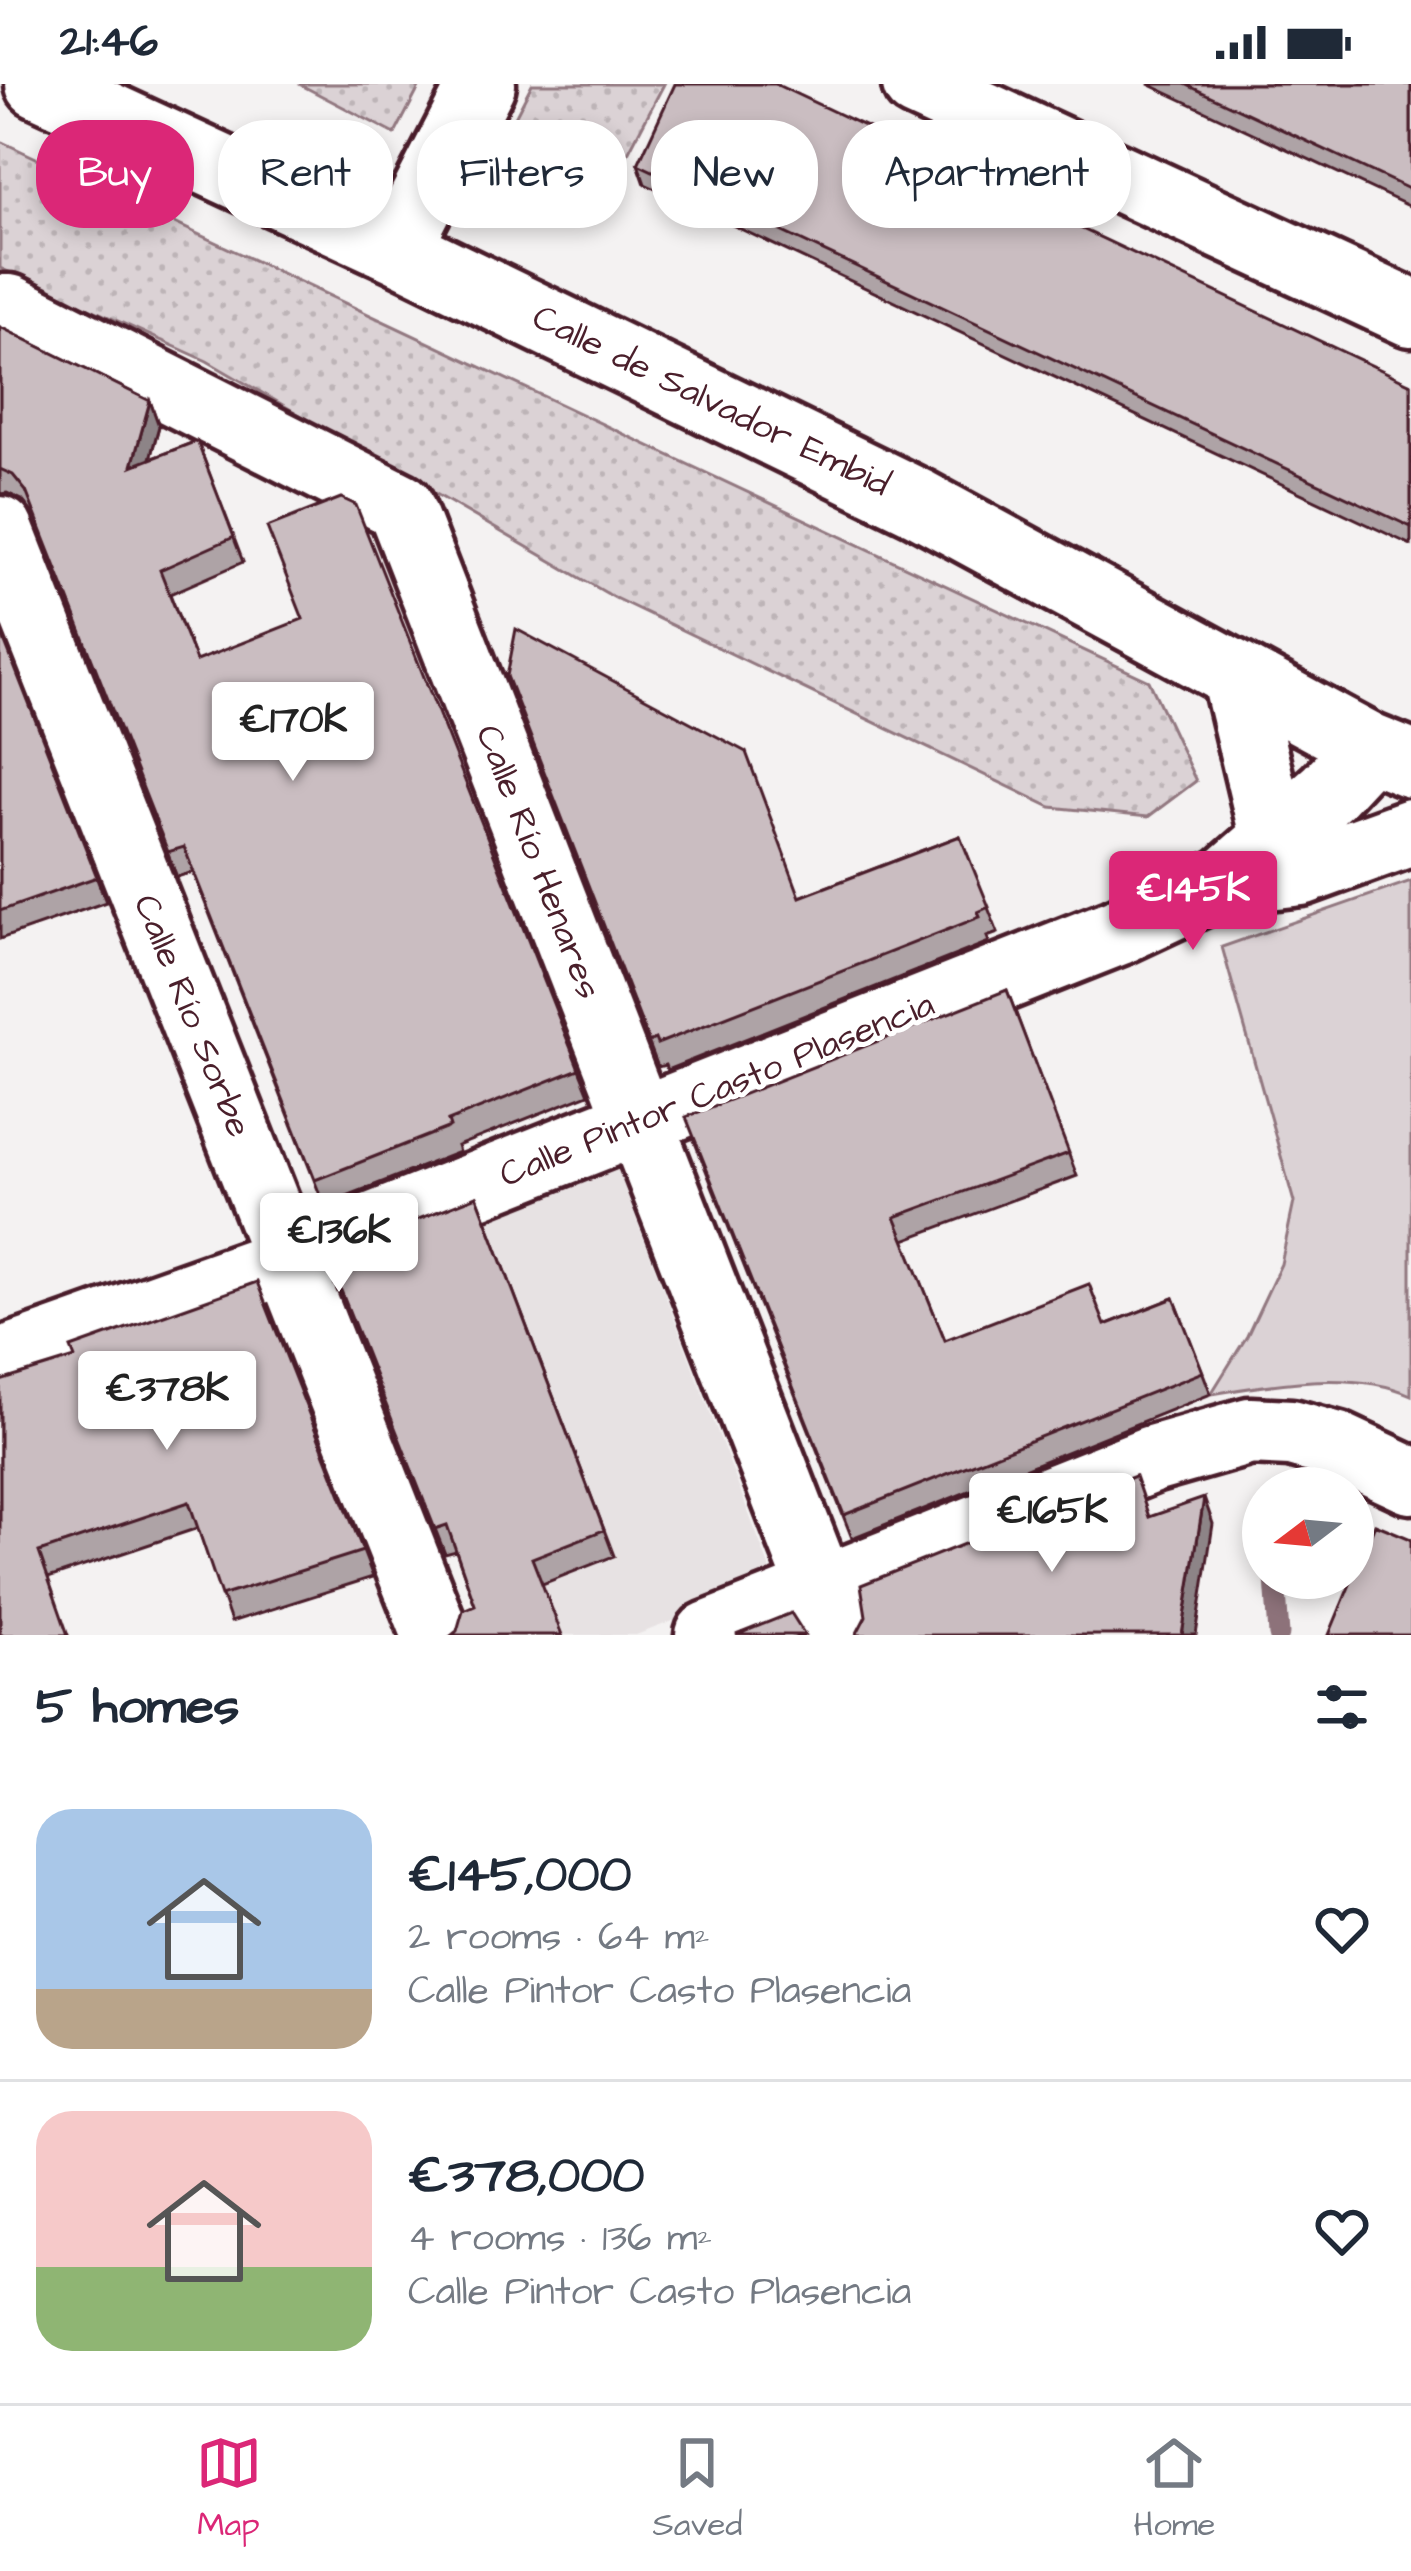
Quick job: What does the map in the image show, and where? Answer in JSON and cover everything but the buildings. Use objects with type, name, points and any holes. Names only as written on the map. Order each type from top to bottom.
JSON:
[{"type":"street","name":"Calle de Salvador Embid","points":[[39,84],[397,249],[919,503],[1390,755]]},
{"type":"street","points":[[397,249],[482,84]]},
{"type":"street","points":[[916,84],[1411,313]]},
{"type":"street","name":"Calle Río Henares","points":[[0,308],[9,308],[400,506],[830,1613]]},
{"type":"street","name":"Calle Río Sorbe","points":[[0,530],[436,1635]]},
{"type":"street","points":[[1235,675],[1274,839]]},
{"type":"street","name":"Calle Pintor Casto Plasencia","points":[[0,1362],[288,1260],[1118,932],[1226,881],[1328,791],[1390,755]]},
{"type":"street","name":"Calle Pintor Casto Plasencia","points":[[1226,881],[1301,872],[1411,832]]},
{"type":"street","points":[[710,1635],[830,1613],[1152,1459],[1250,1431],[1291,1433],[1338,1446],[1411,1480]]},
{"type":"shaded area","points":[[299,84],[421,84],[395,134],[393,120],[368,120]]},
{"type":"shaded area","points":[[532,84],[664,84],[627,155],[627,120],[513,120]]},
{"type":"shaded area","points":[[0,141],[36,158],[36,228],[185,228],[1149,681],[1196,781],[1148,817],[1051,807],[615,598],[207,361],[0,268]]},
{"type":"shaded area","points":[[1411,881],[1411,1395],[1364,1382],[1339,1381],[1211,1394],[1247,1336],[1281,1264],[1294,1202],[1222,947]]},
{"type":"shaded area","points":[[615,1163],[775,1582],[636,1635],[489,1635],[348,1265]]},
{"type":"waterway","points":[[1276,1599],[1279,1635]]}]
